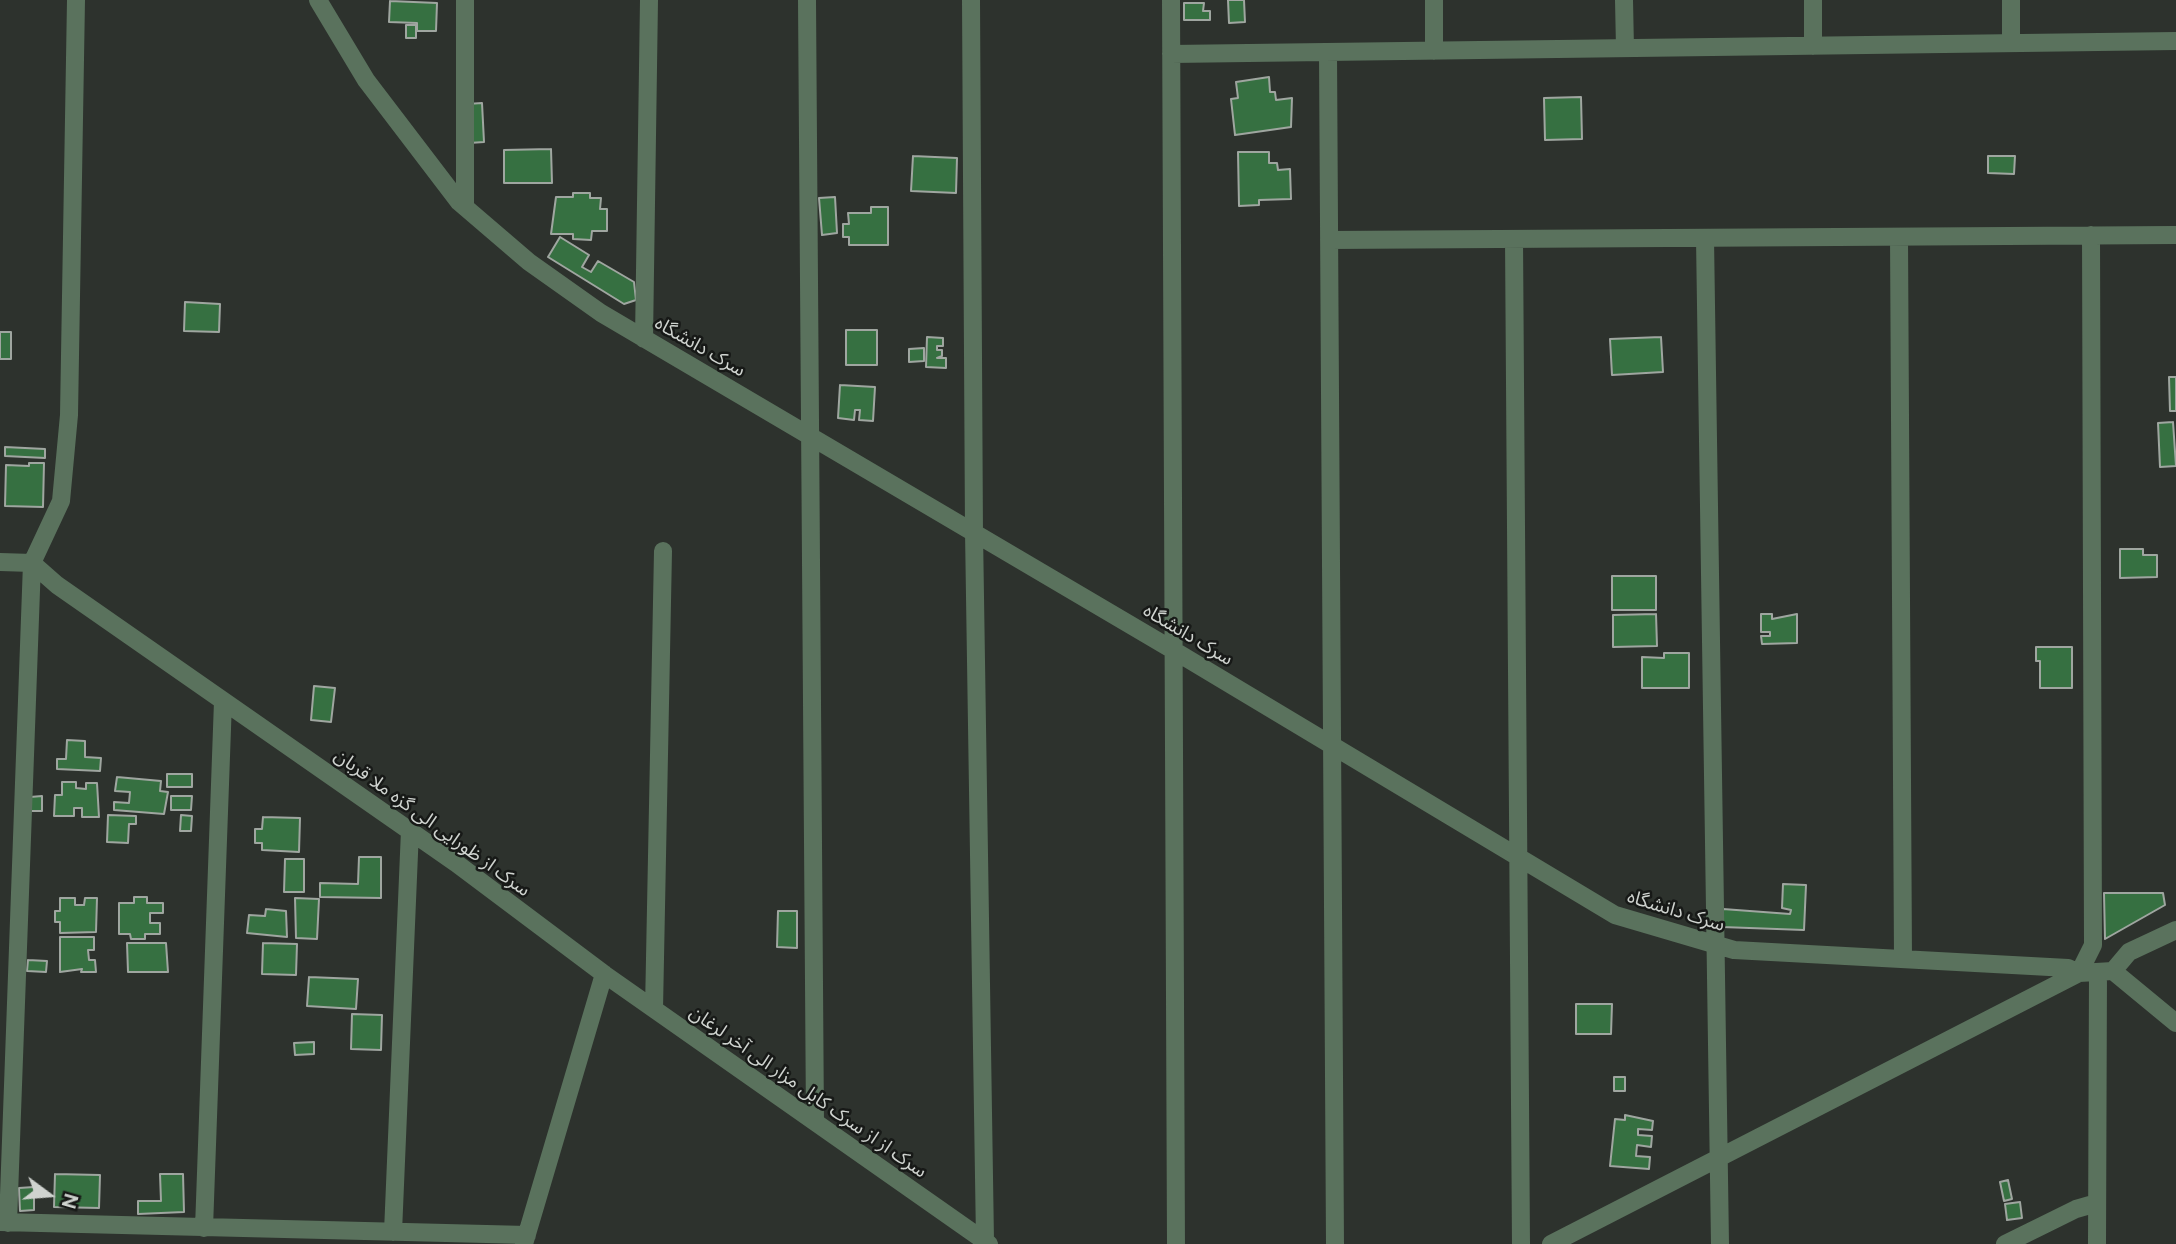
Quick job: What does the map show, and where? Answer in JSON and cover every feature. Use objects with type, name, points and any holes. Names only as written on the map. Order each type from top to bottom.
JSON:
[{"type":"street","points":[[76,0],[68,415],[61,501],[32,563],[4,1222],[393,1232],[526,1240],[604,974]]},
{"type":"street","name":"سرک دانشگاه","points":[[318,0],[366,80],[465,207],[529,262],[601,313],[1173,650],[1615,915],[1734,950],[2105,972]]},
{"type":"street","points":[[465,0],[465,207]]},
{"type":"street","points":[[644,339],[649,0]]},
{"type":"street","points":[[807,0],[815,1122]]},
{"type":"street","points":[[971,0],[974,532],[987,1242]]},
{"type":"street","points":[[1171,0],[1176,1244]]},
{"type":"street","points":[[1434,0],[1434,51]]},
{"type":"street","points":[[1624,0],[1625,48]]},
{"type":"street","points":[[1812,0],[1813,46]]},
{"type":"street","points":[[2011,0],[2011,43]]},
{"type":"street","points":[[1171,54],[2176,41]]},
{"type":"street","points":[[1328,52],[1335,1244]]},
{"type":"street","points":[[1551,1244],[2079,972],[2092,945],[2091,235]]},
{"type":"street","points":[[1329,240],[2176,235]]},
{"type":"street","points":[[1899,237],[1903,959]]},
{"type":"street","points":[[1705,238],[1720,1244]]},
{"type":"street","points":[[1514,239],[1521,1244]]},
{"type":"street","points":[[654,1009],[663,551]]},
{"type":"street","points":[[0,562],[32,563]]},
{"type":"street","name":"سرک از ظورایی الی گزه ملا قربان","points":[[32,563],[57,585],[410,830],[604,974]]},
{"type":"street","points":[[204,1227],[223,701]]},
{"type":"street","points":[[393,1232],[410,830]]},
{"type":"street","points":[[2097,1244],[2105,972],[2129,952],[2176,930]]},
{"type":"street","points":[[2105,972],[2176,1023]]},
{"type":"street","name":"سرک از از سرک کابل مزار الی آخر لرغان","points":[[604,974],[987,1242]]},
{"type":"street","points":[[2005,1244],[2076,1209],[2097,1203]]},
{"type":"building","points":[[1228,0],[1244,0],[1245,22],[1229,23]]},
{"type":"building","points":[[390,1],[437,3],[436,31],[417,31],[417,23],[389,22]]},
{"type":"building","points":[[1184,3],[1204,3],[1203,11],[1210,11],[1210,20],[1184,20]]},
{"type":"building","points":[[406,25],[416,25],[416,38],[406,38]]},
{"type":"building","points":[[1269,77],[1270,92],[1275,92],[1276,100],[1292,98],[1291,127],[1235,135],[1231,99],[1238,98],[1236,82]]},
{"type":"building","points":[[1581,97],[1582,139],[1545,140],[1544,98]]},
{"type":"building","points":[[482,103],[484,142],[469,143],[467,104]]},
{"type":"building","points":[[551,149],[552,183],[504,183],[504,150]]},
{"type":"building","points":[[1238,152],[1269,152],[1269,163],[1277,163],[1278,170],[1290,169],[1291,199],[1259,200],[1259,205],[1239,206]]},
{"type":"building","points":[[913,156],[957,158],[956,193],[911,191]]},
{"type":"building","points":[[1988,156],[2015,156],[2014,174],[1988,173]]},
{"type":"building","points":[[573,193],[590,193],[590,198],[601,198],[600,209],[607,209],[607,231],[592,231],[591,240],[573,239],[573,234],[551,234],[556,197],[573,197]]},
{"type":"building","points":[[835,197],[837,233],[822,235],[819,198]]},
{"type":"building","points":[[871,207],[888,207],[888,245],[849,245],[849,237],[843,237],[843,224],[849,224],[848,213],[871,213]]},
{"type":"building","points":[[560,237],[589,255],[582,267],[591,272],[598,261],[634,282],[636,300],[624,304],[548,257]]},
{"type":"building","points":[[185,302],[220,304],[219,332],[184,331]]},
{"type":"building","points":[[846,330],[877,330],[877,365],[846,365]]},
{"type":"building","points":[[0,332],[11,332],[11,359],[0,359]]},
{"type":"building","points":[[927,337],[943,338],[943,346],[937,346],[937,350],[942,350],[942,356],[937,358],[946,358],[946,368],[926,367]]},
{"type":"building","points":[[1661,337],[1663,372],[1612,375],[1610,339]]},
{"type":"building","points":[[924,348],[924,361],[909,362],[909,349]]},
{"type":"building","points":[[2169,377],[2176,377],[2176,411],[2170,411]]},
{"type":"building","points":[[840,385],[875,387],[873,421],[859,420],[860,410],[855,410],[854,420],[838,418]]},
{"type":"building","points":[[2173,422],[2176,466],[2160,467],[2158,423]]},
{"type":"building","points":[[5,447],[45,449],[45,458],[5,456]]},
{"type":"building","points":[[29,463],[44,463],[43,507],[5,506],[6,465],[29,466]]},
{"type":"building","points":[[2120,549],[2143,549],[2143,555],[2157,555],[2157,577],[2120,578]]},
{"type":"building","points":[[1612,576],[1656,576],[1656,610],[1612,610]]},
{"type":"building","points":[[1656,614],[1657,646],[1613,647],[1613,615]]},
{"type":"building","points":[[1761,614],[1772,614],[1772,619],[1797,614],[1797,643],[1762,644],[1761,636],[1770,636],[1770,632],[1761,632]]},
{"type":"building","points":[[2036,647],[2072,647],[2072,688],[2040,688],[2040,661],[2036,661]]},
{"type":"building","points":[[1664,653],[1689,653],[1689,688],[1642,688],[1642,657],[1664,658]]},
{"type":"building","points":[[314,686],[335,688],[331,722],[311,720]]},
{"type":"building","points":[[67,740],[85,741],[85,757],[101,758],[100,771],[57,769],[57,759],[66,759]]},
{"type":"building","points":[[167,774],[192,774],[192,787],[167,787]]},
{"type":"building","points":[[117,777],[161,781],[160,791],[168,792],[164,814],[114,810],[114,802],[129,803],[130,792],[115,791]]},
{"type":"building","points":[[62,782],[76,782],[76,788],[86,789],[86,783],[97,783],[99,817],[82,817],[82,808],[74,808],[74,816],[54,816],[55,795],[62,795]]},
{"type":"building","points":[[42,796],[42,811],[30,811],[30,797]]},
{"type":"building","points":[[171,796],[192,796],[191,810],[171,810]]},
{"type":"building","points":[[108,815],[136,816],[136,824],[129,824],[128,843],[107,842]]},
{"type":"building","points":[[181,815],[192,816],[191,831],[180,831]]},
{"type":"building","points":[[263,817],[300,818],[299,852],[262,850],[262,843],[255,843],[255,829],[262,829]]},
{"type":"building","points":[[359,857],[381,857],[381,898],[320,897],[320,883],[358,884]]},
{"type":"building","points":[[285,859],[304,859],[304,892],[284,892]]},
{"type":"building","points":[[1783,884],[1806,885],[1804,930],[1722,927],[1723,909],[1790,914],[1791,910],[1782,908]]},
{"type":"building","points":[[2104,893],[2163,893],[2165,905],[2105,939]]},
{"type":"building","points":[[134,897],[147,897],[147,903],[163,903],[163,913],[150,913],[150,923],[160,923],[160,934],[145,934],[145,939],[131,939],[130,934],[119,934],[119,903],[134,903]]},
{"type":"building","points":[[60,898],[75,898],[75,905],[84,905],[85,898],[97,898],[96,932],[60,933],[60,922],[55,922],[55,911],[60,911]]},
{"type":"building","points":[[295,898],[319,899],[317,939],[296,938]]},
{"type":"building","points":[[266,909],[286,911],[287,937],[247,933],[249,915],[265,916]]},
{"type":"building","points":[[778,911],[797,911],[797,948],[777,947]]},
{"type":"building","points":[[60,937],[94,937],[94,950],[88,950],[89,960],[95,960],[96,972],[81,972],[82,969],[60,972]]},
{"type":"building","points":[[127,943],[166,943],[168,972],[128,972]]},
{"type":"building","points":[[263,943],[297,944],[296,975],[262,974]]},
{"type":"building","points":[[28,960],[47,961],[46,972],[27,971]]},
{"type":"building","points":[[309,977],[358,979],[356,1009],[307,1006]]},
{"type":"building","points":[[1576,1004],[1612,1004],[1611,1034],[1576,1034]]},
{"type":"building","points":[[352,1014],[382,1015],[381,1050],[351,1049]]},
{"type":"building","points":[[314,1042],[314,1054],[295,1055],[294,1043]]},
{"type":"building","points":[[1614,1077],[1625,1077],[1625,1091],[1614,1091]]},
{"type":"building","points":[[1625,1115],[1653,1121],[1652,1130],[1638,1129],[1638,1135],[1652,1136],[1651,1147],[1637,1145],[1636,1156],[1650,1157],[1649,1169],[1610,1166],[1615,1119],[1625,1120]]},
{"type":"building","points":[[55,1174],[100,1175],[99,1208],[54,1207]]},
{"type":"building","points":[[160,1174],[183,1174],[184,1212],[138,1214],[138,1201],[161,1201]]},
{"type":"building","points":[[2008,1180],[2012,1199],[2004,1201],[2000,1182]]},
{"type":"building","points":[[34,1187],[34,1210],[20,1211],[19,1188]]},
{"type":"building","points":[[2020,1202],[2022,1218],[2007,1220],[2005,1204]]}]
